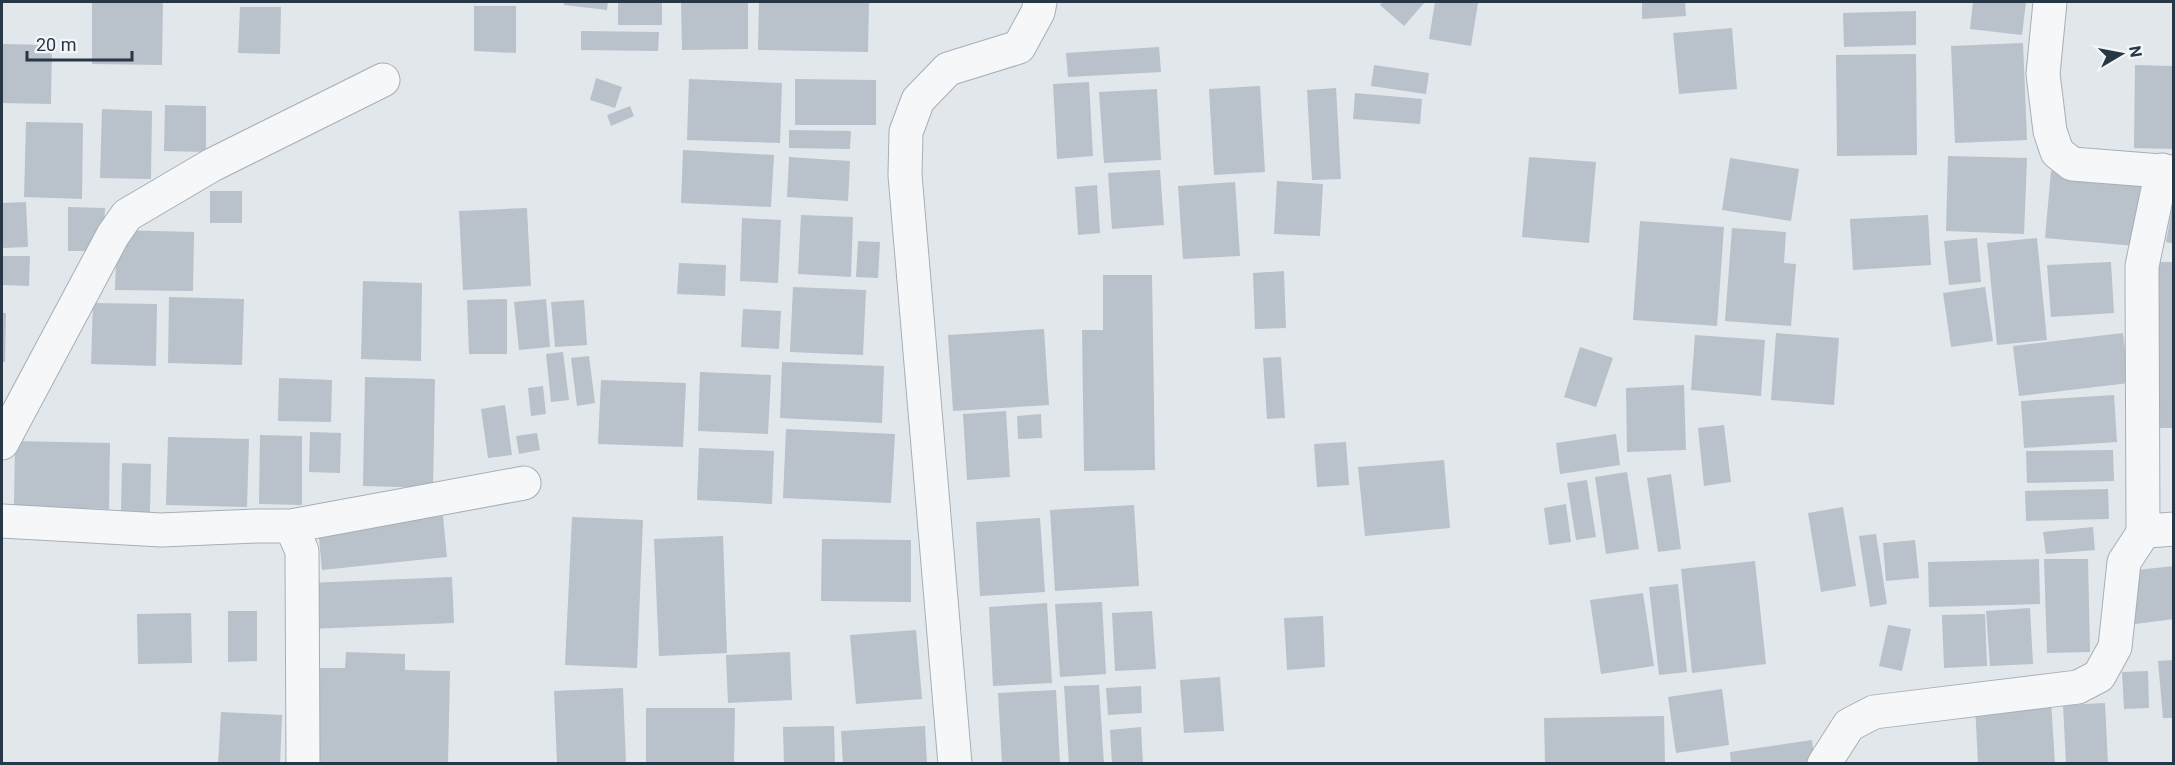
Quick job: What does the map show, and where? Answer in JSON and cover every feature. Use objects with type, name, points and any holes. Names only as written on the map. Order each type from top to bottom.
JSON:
[{"type":"street","points":[[955,764],[905,175],[906,132],[918,100],[948,69],[1019,47],[1038,12],[1040,2]]},
{"type":"street","points":[[1824,764],[1849,725],[1874,712],[2078,687],[2099,676],[2115,646],[2124,562],[2158,531],[2142,266],[2168,171],[2072,164],[2057,152],[2050,131],[2043,74],[2050,2]]},
{"type":"street","points":[[2,443],[113,235],[127,215],[212,165],[383,80]]},
{"type":"street","points":[[2,521],[161,530],[291,526],[524,483]]},
{"type":"street","points":[[291,526],[302,551],[303,764]]},
{"type":"building","points":[[92,2],[163,2],[162,65],[92,64]]},
{"type":"building","points":[[564,2],[608,2],[607,10],[564,5]]},
{"type":"building","points":[[618,2],[662,2],[662,25],[618,25]]},
{"type":"building","points":[[681,2],[748,2],[748,49],[682,50]]},
{"type":"building","points":[[759,2],[869,2],[868,52],[758,50]]},
{"type":"building","points":[[1383,2],[1425,2],[1404,26],[1380,5]]},
{"type":"building","points":[[1435,2],[1478,3],[1471,46],[1429,39]]},
{"type":"building","points":[[1642,2],[1685,2],[1686,16],[1642,19]]},
{"type":"building","points":[[1973,2],[2026,2],[2022,35],[1970,29]]},
{"type":"building","points":[[474,6],[516,6],[516,53],[474,51]]},
{"type":"building","points":[[240,7],[281,7],[280,54],[238,53]]},
{"type":"building","points":[[1916,11],[1916,45],[1844,47],[1843,13]]},
{"type":"building","points":[[1732,28],[1737,89],[1679,94],[1673,33]]},
{"type":"building","points":[[581,31],[659,32],[658,51],[581,50]]},
{"type":"building","points":[[2023,43],[2027,140],[1955,143],[1951,46]]},
{"type":"building","points":[[2,44],[52,45],[51,104],[2,103]]},
{"type":"building","points":[[1159,47],[1161,72],[1068,77],[1066,53]]},
{"type":"building","points":[[1916,54],[1917,155],[1837,156],[1836,55]]},
{"type":"building","points":[[1374,65],[1429,73],[1426,94],[1371,86]]},
{"type":"building","points":[[2135,65],[2174,66],[2174,149],[2134,148]]},
{"type":"building","points":[[596,78],[622,87],[615,108],[590,100]]},
{"type":"building","points":[[689,79],[782,83],[780,143],[687,140]]},
{"type":"building","points":[[795,79],[876,80],[876,125],[795,125]]},
{"type":"building","points":[[1089,82],[1093,156],[1057,159],[1053,84]]},
{"type":"building","points":[[1260,86],[1265,172],[1214,175],[1209,89]]},
{"type":"building","points":[[1336,88],[1341,179],[1312,180],[1307,90]]},
{"type":"building","points":[[1157,89],[1161,160],[1104,163],[1099,92]]},
{"type":"building","points":[[1355,93],[1422,99],[1420,124],[1353,119]]},
{"type":"building","points":[[165,105],[206,106],[206,152],[164,151]]},
{"type":"building","points":[[630,106],[634,116],[611,126],[607,115]]},
{"type":"building","points":[[102,109],[152,111],[151,179],[100,178]]},
{"type":"building","points":[[26,122],[83,123],[82,199],[24,197]]},
{"type":"building","points":[[789,130],[851,131],[850,149],[789,148]]},
{"type":"building","points":[[683,150],[774,155],[771,207],[681,203]]},
{"type":"building","points":[[1948,156],[2027,158],[2024,234],[1946,231]]},
{"type":"building","points":[[789,157],[850,161],[848,201],[787,197]]},
{"type":"building","points":[[1529,157],[1596,162],[1589,243],[1522,237]]},
{"type":"building","points":[[1730,158],[1799,169],[1791,221],[1722,210]]},
{"type":"building","points":[[1160,170],[1164,225],[1112,229],[1108,173]]},
{"type":"building","points":[[2051,171],[2141,179],[2135,246],[2045,238]]},
{"type":"building","points":[[1277,181],[1323,184],[1320,236],[1274,234]]},
{"type":"building","points":[[1235,182],[1240,256],[1183,259],[1178,186]]},
{"type":"building","points":[[1097,185],[1100,233],[1078,235],[1075,187]]},
{"type":"building","points":[[210,191],[242,191],[242,223],[210,223]]},
{"type":"building","points":[[26,202],[28,247],[2,248],[2,203]]},
{"type":"building","points":[[68,207],[105,208],[103,251],[68,251]]},
{"type":"building","points":[[527,208],[531,286],[463,290],[459,211]]},
{"type":"building","points":[[2172,208],[2174,208],[2174,244],[2166,242]]},
{"type":"building","points":[[801,215],[853,217],[851,277],[798,274]]},
{"type":"building","points":[[1928,215],[1931,265],[1853,270],[1850,219]]},
{"type":"building","points":[[742,218],[781,220],[778,283],[740,281]]},
{"type":"building","points":[[1640,221],[1724,227],[1717,326],[1633,320]]},
{"type":"building","points":[[1732,228],[1786,232],[1784,263],[1796,264],[1791,326],[1725,321]]},
{"type":"building","points":[[117,230],[194,232],[193,291],[115,290]]},
{"type":"building","points":[[1977,238],[1981,282],[1949,285],[1944,241]]},
{"type":"building","points":[[2037,238],[2047,340],[1997,345],[1987,243]]},
{"type":"building","points":[[858,241],[880,242],[878,278],[856,277]]},
{"type":"building","points":[[2,256],[30,256],[29,286],[2,285]]},
{"type":"building","points":[[2111,262],[2114,313],[2051,317],[2047,265]]},
{"type":"building","points":[[2159,262],[2174,262],[2174,428],[2154,428]]},
{"type":"building","points":[[679,263],[726,265],[725,296],[677,294]]},
{"type":"building","points":[[1284,271],[1286,328],[1255,329],[1253,273]]},
{"type":"building","points":[[1103,275],[1152,275],[1155,470],[1084,471],[1082,330],[1103,330]]},
{"type":"building","points":[[363,281],[422,283],[421,361],[361,359]]},
{"type":"building","points":[[793,287],[866,290],[863,355],[790,352]]},
{"type":"building","points":[[1985,287],[1993,341],[1951,347],[1943,293]]},
{"type":"building","points":[[169,297],[244,299],[242,365],[168,363]]},
{"type":"building","points":[[507,299],[507,354],[469,354],[467,300]]},
{"type":"building","points":[[546,299],[550,347],[519,350],[514,302]]},
{"type":"building","points":[[584,300],[587,345],[555,347],[551,302]]},
{"type":"building","points":[[93,303],[157,304],[156,366],[91,364]]},
{"type":"building","points":[[743,309],[781,311],[779,349],[741,347]]},
{"type":"building","points":[[2,313],[6,313],[5,362],[2,362]]},
{"type":"building","points":[[1044,329],[1049,405],[953,411],[948,335]]},
{"type":"building","points":[[1776,333],[1839,338],[1834,405],[1771,400]]},
{"type":"building","points":[[2123,333],[2129,383],[2019,396],[2013,346]]},
{"type":"building","points":[[1695,335],[1765,340],[1761,396],[1691,390]]},
{"type":"building","points":[[1580,347],[1613,358],[1596,407],[1564,397]]},
{"type":"building","points":[[563,352],[569,400],[551,402],[546,354]]},
{"type":"building","points":[[589,356],[595,403],[577,406],[571,358]]},
{"type":"building","points":[[1281,357],[1285,418],[1267,419],[1263,358]]},
{"type":"building","points":[[782,362],[884,366],[882,423],[780,418]]},
{"type":"building","points":[[700,372],[771,375],[768,434],[698,431]]},
{"type":"building","points":[[365,377],[435,379],[433,488],[363,486]]},
{"type":"building","points":[[279,378],[332,380],[331,422],[278,421]]},
{"type":"building","points":[[601,380],[686,383],[683,447],[598,444]]},
{"type":"building","points":[[1684,385],[1686,450],[1627,452],[1626,388]]},
{"type":"building","points":[[543,386],[546,414],[531,416],[528,388]]},
{"type":"building","points":[[2114,395],[2117,442],[2024,448],[2021,401]]},
{"type":"building","points":[[505,405],[512,455],[488,458],[481,409]]},
{"type":"building","points":[[1006,411],[1010,477],[967,480],[963,414]]},
{"type":"building","points":[[1041,414],[1042,438],[1018,439],[1017,416]]},
{"type":"building","points":[[1724,425],[1731,482],[1704,486],[1698,428]]},
{"type":"building","points":[[786,429],[895,434],[891,503],[783,498]]},
{"type":"building","points":[[310,432],[341,433],[340,473],[309,472]]},
{"type":"building","points":[[537,433],[540,450],[519,454],[516,436]]},
{"type":"building","points":[[1616,434],[1620,465],[1560,474],[1556,443]]},
{"type":"building","points":[[260,435],[302,436],[302,505],[259,504]]},
{"type":"building","points":[[168,437],[249,439],[247,507],[166,505]]},
{"type":"building","points":[[15,441],[110,443],[109,509],[14,507]]},
{"type":"building","points":[[1346,442],[1349,485],[1317,487],[1314,444]]},
{"type":"building","points":[[699,448],[774,451],[772,504],[697,500]]},
{"type":"building","points":[[2113,450],[2114,481],[2027,483],[2026,451]]},
{"type":"building","points":[[1444,460],[1450,528],[1365,536],[1358,467]]},
{"type":"building","points":[[122,463],[151,464],[150,512],[121,512]]},
{"type":"building","points":[[1627,472],[1639,549],[1606,554],[1595,477]]},
{"type":"building","points":[[1671,474],[1681,549],[1658,552],[1647,478]]},
{"type":"building","points":[[1587,480],[1596,537],[1576,540],[1567,483]]},
{"type":"building","points":[[2108,489],[2109,519],[2026,521],[2025,491]]},
{"type":"building","points":[[1566,504],[1571,542],[1549,545],[1544,508]]},
{"type":"building","points":[[1134,505],[1139,586],[1055,591],[1050,510]]},
{"type":"building","points":[[1843,507],[1856,586],[1821,592],[1808,513]]},
{"type":"building","points":[[443,516],[447,557],[322,570],[318,528]]},
{"type":"building","points":[[572,517],[643,520],[637,668],[565,665]]},
{"type":"building","points":[[1040,518],[1045,592],[980,596],[976,522]]},
{"type":"building","points":[[2093,527],[2095,550],[2046,554],[2043,532]]},
{"type":"building","points":[[1876,534],[1887,604],[1870,607],[1859,536]]},
{"type":"building","points":[[723,536],[727,653],[659,656],[654,539]]},
{"type":"building","points":[[822,539],[911,540],[911,602],[821,601]]},
{"type":"building","points":[[1915,540],[1919,578],[1886,581],[1883,543]]},
{"type":"building","points":[[2039,559],[2040,604],[1929,607],[1928,562]]},
{"type":"building","points":[[2044,559],[2088,559],[2090,652],[2047,653]]},
{"type":"building","points":[[1755,561],[1766,664],[1692,673],[1681,569]]},
{"type":"building","points":[[2174,566],[2174,619],[2135,624],[2128,571]]},
{"type":"building","points":[[452,577],[454,623],[310,629],[309,583]]},
{"type":"building","points":[[1678,584],[1687,672],[1659,675],[1649,587]]},
{"type":"building","points":[[1643,593],[1654,666],[1601,674],[1590,600]]},
{"type":"building","points":[[1102,602],[1106,674],[1060,677],[1055,604]]},
{"type":"building","points":[[1047,603],[1052,683],[993,686],[989,607]]},
{"type":"building","points":[[2030,608],[2033,664],[1990,666],[1986,611]]},
{"type":"building","points":[[228,611],[257,611],[257,661],[228,662]]},
{"type":"building","points":[[1152,611],[1156,669],[1115,671],[1112,613]]},
{"type":"building","points":[[191,613],[192,663],[138,664],[137,614]]},
{"type":"building","points":[[1985,614],[1987,666],[1944,668],[1942,615]]},
{"type":"building","points":[[1323,616],[1325,667],[1287,670],[1284,618]]},
{"type":"building","points":[[1888,625],[1911,629],[1902,671],[1879,666]]},
{"type":"building","points":[[916,630],[922,699],[856,704],[850,635]]},
{"type":"building","points":[[346,652],[405,654],[405,670],[450,671],[448,764],[314,764],[316,668],[345,668]]},
{"type":"building","points":[[790,652],[792,700],[728,703],[726,655]]},
{"type":"building","points":[[2174,660],[2174,718],[2163,718],[2158,661]]},
{"type":"building","points":[[2148,671],[2149,708],[2124,709],[2122,672]]},
{"type":"building","points":[[1220,677],[1224,731],[1184,733],[1180,680]]},
{"type":"building","points":[[1099,685],[1104,764],[1069,764],[1064,686]]},
{"type":"building","points":[[1141,686],[1142,713],[1108,715],[1106,688]]},
{"type":"building","points":[[623,688],[626,764],[557,764],[554,691]]},
{"type":"building","points":[[1722,689],[1729,745],[1676,753],[1668,697]]},
{"type":"building","points":[[1056,690],[1060,764],[1002,764],[998,693]]},
{"type":"building","points":[[2051,701],[2055,764],[1978,764],[1975,705]]},
{"type":"building","points":[[2105,703],[2108,764],[2066,764],[2063,705]]},
{"type":"building","points":[[646,708],[735,708],[734,764],[646,764]]},
{"type":"building","points":[[221,712],[282,715],[280,764],[218,764]]},
{"type":"building","points":[[1664,716],[1665,764],[1545,764],[1544,718]]},
{"type":"building","points":[[834,726],[835,764],[784,764],[783,727]]},
{"type":"building","points":[[925,726],[927,764],[843,764],[841,731]]},
{"type":"building","points":[[1141,727],[1143,764],[1112,764],[1110,730]]},
{"type":"building","points":[[1812,740],[1815,764],[1731,764],[1730,752]]}]
